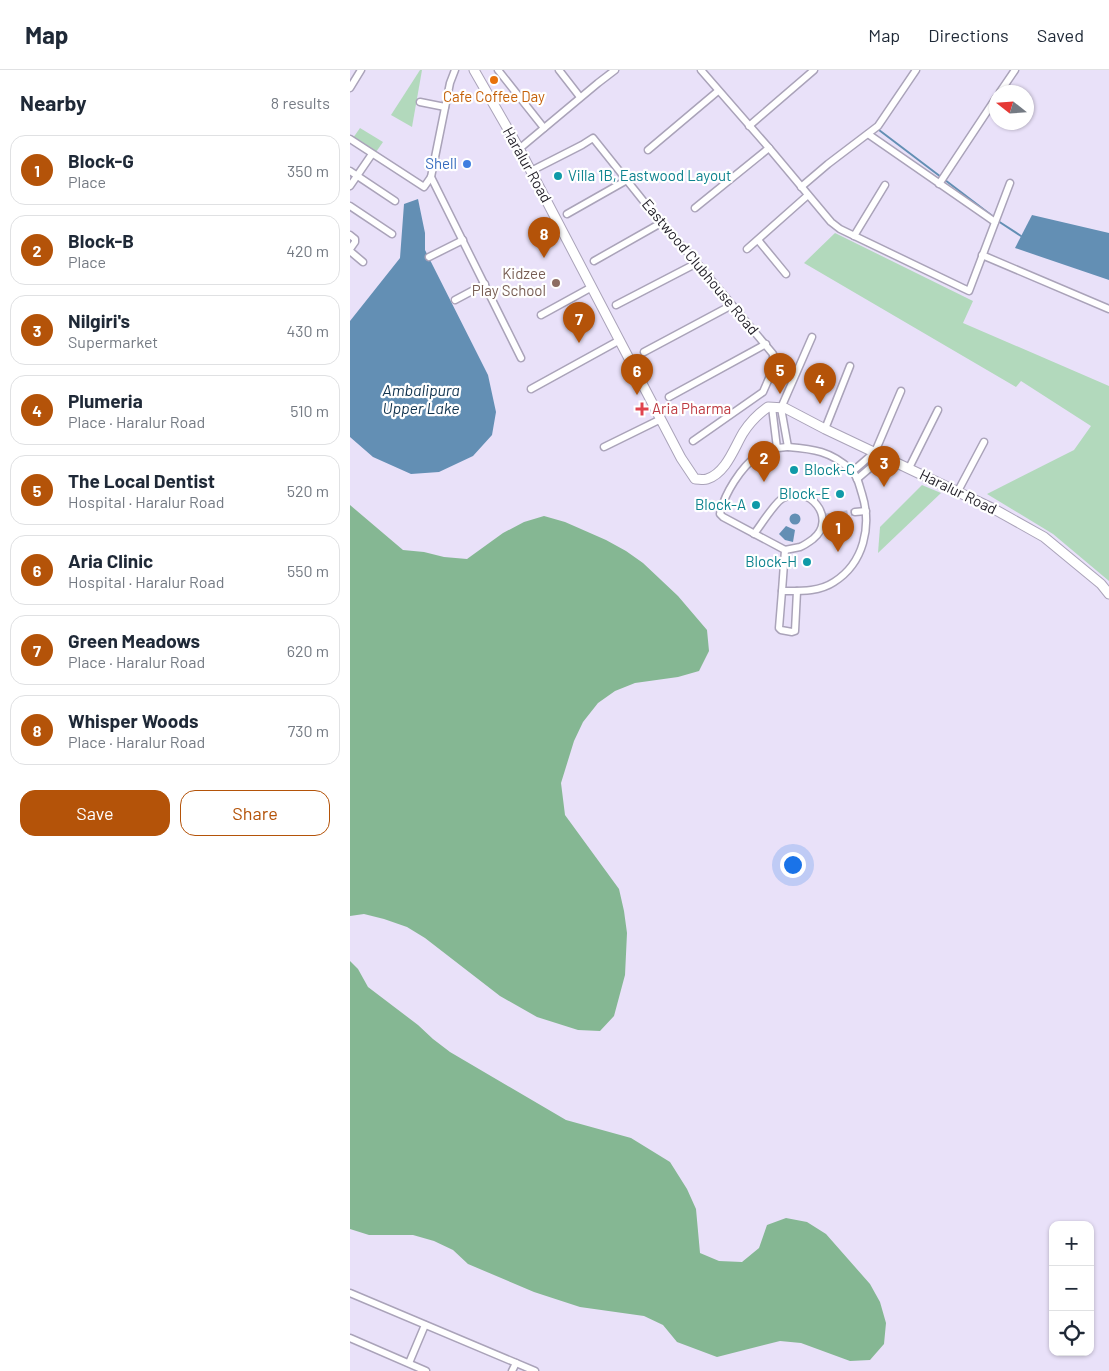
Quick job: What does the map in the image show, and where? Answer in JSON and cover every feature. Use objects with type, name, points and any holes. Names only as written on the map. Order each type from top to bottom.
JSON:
[{"type":"street","points":[[350,88],[361,70]]},
{"type":"street","points":[[350,139],[424,187],[431,177],[454,70]]},
{"type":"street","name":"Haralur Road","points":[[474,70],[531,171],[681,458],[696,479],[706,480],[720,472],[754,417],[768,407],[786,408],[958,491],[1044,537],[1101,584],[1109,594]]},
{"type":"street","points":[[498,70],[544,128]]},
{"type":"street","points":[[559,70],[580,97]]},
{"type":"street","points":[[519,149],[615,70]]},
{"type":"street","points":[[701,70],[831,222],[840,230],[969,291],[1010,183]]},
{"type":"street","points":[[749,126],[814,70]]},
{"type":"street","points":[[801,187],[878,126],[916,70]]},
{"type":"street","points":[[1005,85],[1015,70]]},
{"type":"street","points":[[648,150],[718,91]]},
{"type":"street","points":[[420,102],[445,107]]},
{"type":"street","points":[[941,180],[989,108]]},
{"type":"street","points":[[868,134],[941,180],[996,220]]},
{"type":"street","name":"Eastwood Clubhouse Road","points":[[531,171],[582,146],[593,138],[661,223],[773,354],[773,369],[763,392],[693,441]]},
{"type":"street","points":[[695,208],[769,148]]},
{"type":"street","points":[[350,186],[372,154]]},
{"type":"street","points":[[350,171],[395,201]]},
{"type":"street","points":[[431,177],[520,358]]},
{"type":"street","points":[[567,214],[626,180]]},
{"type":"street","points":[[854,236],[885,185]]},
{"type":"street","points":[[747,249],[808,195]]},
{"type":"street","points":[[350,206],[392,234]]},
{"type":"street","points":[[594,261],[661,223]]},
{"type":"street","points":[[350,235],[355,242],[350,250],[363,262]]},
{"type":"street","points":[[429,257],[463,240]]},
{"type":"street","points":[[758,240],[786,274]]},
{"type":"street","points":[[982,255],[1109,308]]},
{"type":"street","points":[[616,306],[697,263]]},
{"type":"street","points":[[455,300],[485,284]]},
{"type":"street","points":[[541,315],[592,287]]},
{"type":"street","points":[[644,352],[732,305]]},
{"type":"street","points":[[777,448],[777,408],[812,337]]},
{"type":"street","points":[[531,389],[620,340]]},
{"type":"street","points":[[669,396],[766,344]]},
{"type":"street","points":[[825,428],[850,366]]},
{"type":"street","points":[[853,472],[875,452],[901,391]]},
{"type":"street","points":[[777,408],[788,447]]},
{"type":"street","points":[[909,468],[938,410]]},
{"type":"street","points":[[604,447],[661,420]]},
{"type":"street","points":[[958,491],[984,442]]},
{"type":"street","points":[[754,534],[781,499],[789,495],[798,494],[810,498],[817,504],[823,517],[823,527],[817,536],[808,543],[785,550],[754,534],[723,517],[720,514],[734,482],[743,469],[759,454],[777,448],[812,449],[830,454],[853,472],[857,479],[866,511],[866,531],[860,552],[848,570],[834,582],[820,589],[782,591]]},
{"type":"street","points":[[857,479],[884,456]]},
{"type":"street","points":[[855,512],[866,511]]},
{"type":"street","points":[[785,550],[779,628],[781,630],[795,631],[797,591]]},
{"type":"street","points":[[350,1293],[534,1371]]},
{"type":"street","points":[[409,1363],[425,1325]]},
{"type":"street","points":[[350,1338],[426,1371]]},
{"type":"street","points":[[512,1371],[516,1363]]},
{"type":"green space","points":[[420,70],[422,70],[412,127],[391,115]]},
{"type":"green space","points":[[360,128],[383,142],[376,152],[353,138]]},
{"type":"green space","points":[[835,233],[973,301],[963,323],[1109,386],[1109,581],[1053,534],[987,494],[1074,450],[1091,426],[1021,381],[1016,387],[804,263]]},
{"type":"green space","points":[[922,485],[941,493],[878,553],[880,527]]},
{"type":"green space","points":[[350,505],[403,550],[467,559],[503,533],[524,522],[544,516],[565,522],[606,540],[643,563],[678,596],[707,630],[709,651],[699,671],[678,677],[635,683],[615,691],[598,703],[583,722],[574,741],[561,783],[565,815],[619,889],[624,911],[627,933],[625,975],[614,1016],[600,1031],[578,1030],[537,1017],[500,996],[425,938],[407,927],[364,914],[350,916]]},
{"type":"green space","points":[[350,961],[358,969],[368,987],[450,1052],[566,1120],[631,1138],[670,1162],[687,1189],[696,1209],[700,1253],[719,1261],[742,1262],[759,1248],[767,1225],[786,1218],[807,1222],[826,1234],[870,1284],[880,1302],[886,1323],[884,1344],[870,1360],[850,1361],[801,1343],[780,1341],[717,1357],[677,1342],[663,1325],[644,1316],[580,1307],[534,1292],[468,1264],[453,1250],[434,1241],[413,1235],[369,1235],[350,1229]]},
{"type":"water","name":"Ambalipura Upper Lake","points":[[418,199],[425,233],[425,250],[488,375],[496,412],[492,435],[473,456],[439,472],[411,474],[373,457],[350,437],[350,321],[400,258],[404,204]]},
{"type":"water","points":[[1032,215],[1109,233],[1109,280],[1015,248]]},
{"type":"water","points":[[795,513],[801,519],[795,525],[789,519]]},
{"type":"water","points":[[786,526],[795,530],[793,542],[785,540],[779,534]]},
{"type":"waterway","points":[[879,130],[941,177]]},
{"type":"waterway","points":[[945,180],[995,218]]},
{"type":"waterway","points":[[998,221],[1021,236]]},
{"type":"tunnel","points":[[824,517],[855,512]]},
{"type":"place","name":"Cafe Coffee Day","points":[[494,80]]},
{"type":"place","name":"Shell","points":[[467,164]]},
{"type":"place","name":"Villa 1B, Eastwood Layout","points":[[558,176]]},
{"type":"place","name":"Whisper Woods","points":[[544,258]]},
{"type":"place","name":"Kidzee Play School","points":[[556,283]]},
{"type":"place","name":"Green Meadows","points":[[579,343]]},
{"type":"place","name":"The Local Dentist","points":[[780,394]]},
{"type":"place","name":"Aria Clinic","points":[[637,395]]},
{"type":"place","name":"Plumeria","points":[[820,404]]},
{"type":"place","name":"Aria Pharma","points":[[642,409]]},
{"type":"place","name":"Block-C","points":[[794,470]]},
{"type":"place","name":"Block-B","points":[[764,482]]},
{"type":"place","name":"Nilgiri's","points":[[884,487]]},
{"type":"place","name":"Block-E","points":[[840,494]]},
{"type":"place","name":"Block-A","points":[[756,505]]},
{"type":"place","name":"Block-G","points":[[838,552]]},
{"type":"place","name":"Block-H","points":[[807,562]]}]
